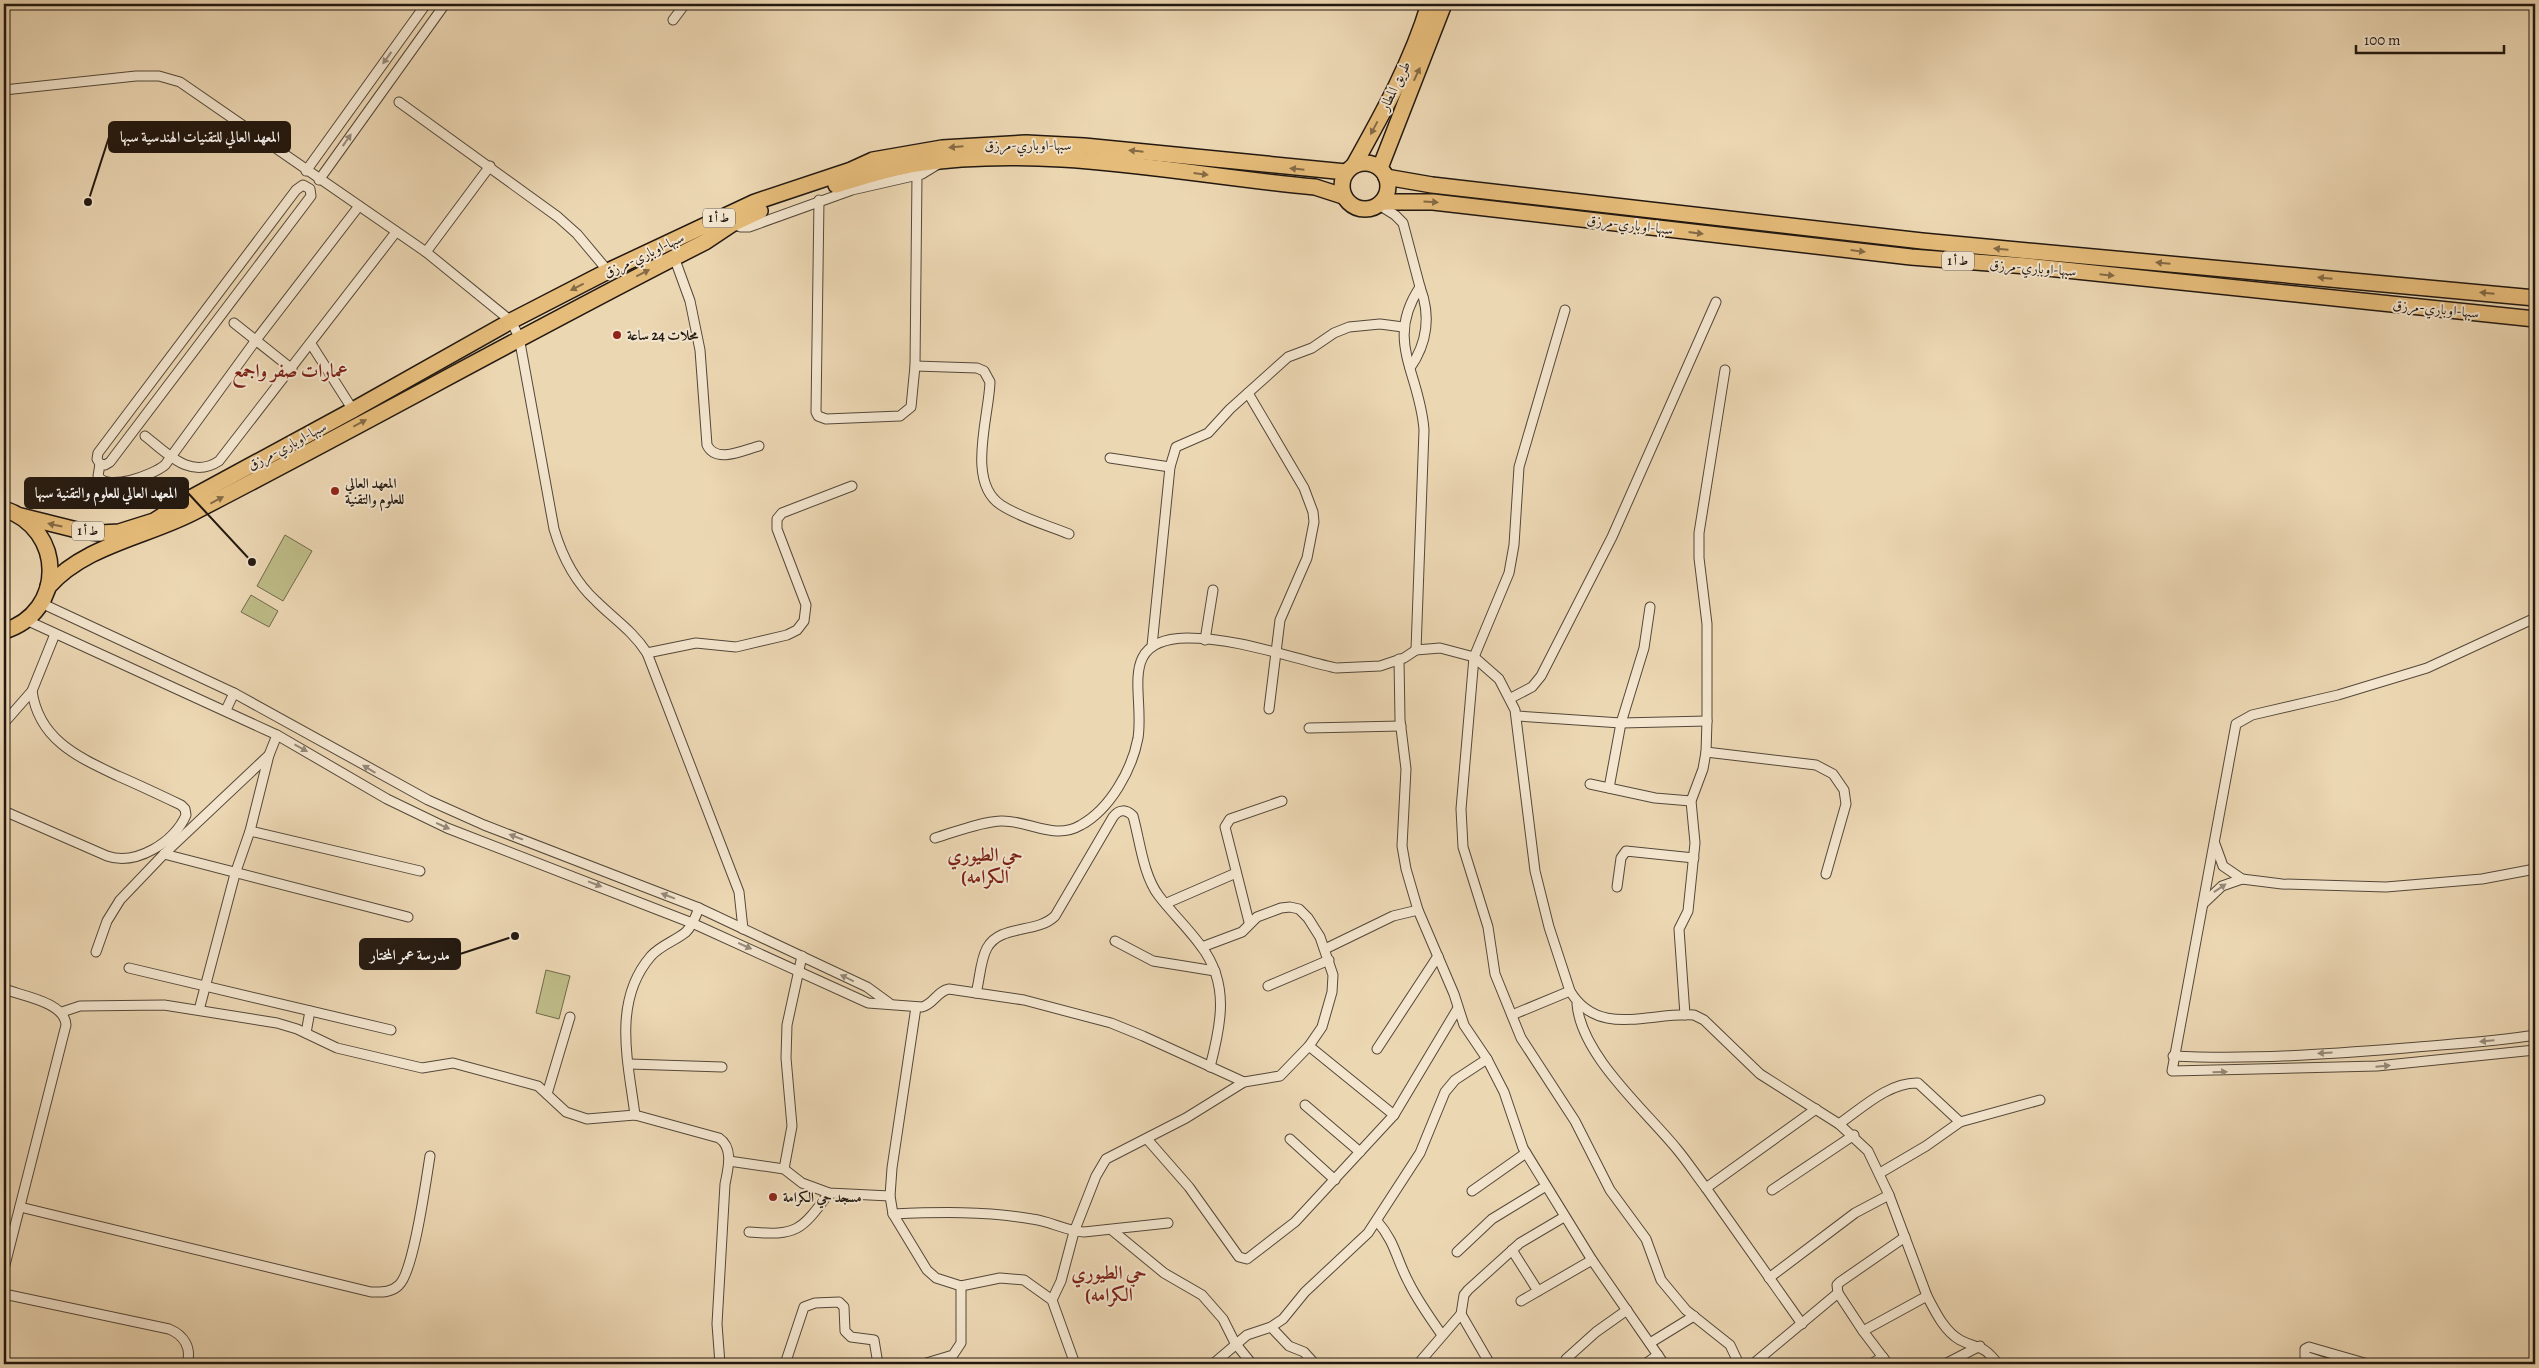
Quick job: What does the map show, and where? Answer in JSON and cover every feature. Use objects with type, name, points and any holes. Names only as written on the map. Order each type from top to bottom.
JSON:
[{"type":"main road","name":"طريق المطار","points":[[1350,168],[1393,93],[1415,44],[1429,4]]},
{"type":"main road","name":"طريق المطار","points":[[1383,173],[1444,4]]},
{"type":"main road","name":"سبها-اوباري-مرزق","points":[[4,509],[55,526],[100,533],[119,532],[156,525],[186,500],[353,410],[511,321],[608,271],[776,193],[851,170],[873,160],[933,150],[998,143],[1054,144],[1350,168]]},
{"type":"main road","name":"سبها-اوباري-مرزق","points":[[48,587],[65,570],[87,556],[156,525],[202,508],[519,337],[705,242],[732,224],[783,202],[829,187],[894,168],[998,158],[1084,160],[1315,187],[1343,196]]},
{"type":"main road","points":[[1367,163],[1383,173],[1388,187],[1380,204],[1362,210],[1350,205],[1343,196],[1341,183],[1350,168],[1367,163]]},
{"type":"main road","name":"سبها-اوباري-مرزق","points":[[1383,173],[1451,187],[1922,241],[2535,298]]},
{"type":"main road","name":"سبها-اوباري-مرزق","points":[[1380,204],[1433,202],[1911,257],[2027,266],[2535,319]]},
{"type":"main road","points":[[1911,257],[1922,241]]},
{"type":"main road","points":[[4,644],[14,626],[41,603],[48,587],[50,569],[48,552],[40,535],[21,516]]},
{"type":"street","points":[[306,171],[426,4]]},
{"type":"street","points":[[319,180],[444,4]]},
{"type":"street","points":[[673,20],[685,4]]},
{"type":"street","points":[[405,33],[416,42]]},
{"type":"street","points":[[4,90],[136,76],[170,78],[201,95],[306,171],[426,252],[511,321],[519,337],[554,529],[560,547],[578,582],[594,600],[627,627],[647,653],[739,892],[743,929]]},
{"type":"street","points":[[399,102],[565,222],[608,271]]},
{"type":"street","points":[[732,224],[749,227],[820,200],[928,172],[942,162]]},
{"type":"street","points":[[426,252],[490,166]]},
{"type":"street","points":[[820,200],[816,407],[818,416],[826,419],[903,414],[912,403],[915,366],[917,175]]},
{"type":"street","points":[[100,464],[105,465],[110,462],[311,196],[308,187],[303,185],[296,190],[98,453],[97,459],[100,464],[98,476],[102,482],[109,484],[149,475],[165,466],[256,340],[359,206]]},
{"type":"street","points":[[1380,204],[1395,215],[1403,224],[1427,310],[1427,329],[1422,347],[1410,368]]},
{"type":"street","points":[[145,436],[182,464],[195,468],[208,467],[219,461],[396,232]]},
{"type":"street","points":[[674,258],[690,301],[700,350],[707,445],[712,452],[719,455],[759,446]]},
{"type":"street","points":[[1416,650],[1424,430],[1420,395],[1404,348],[1403,327],[1409,305],[1420,286]]},
{"type":"street","points":[[210,302],[224,313]]},
{"type":"street","points":[[1511,698],[1532,687],[1550,659],[1612,537],[1716,302]]},
{"type":"street","points":[[1565,310],[1519,467],[1514,545],[1509,573],[1474,657],[1461,828],[1468,864],[1488,928],[1495,974],[1521,1038],[1575,1121],[1610,1190],[1646,1239],[1661,1280],[1677,1301],[1730,1345],[1739,1364]]},
{"type":"street","points":[[234,323],[292,369]]},
{"type":"street","points":[[935,838],[999,821],[1020,822],[1050,832],[1060,832],[1080,826],[1089,820],[1115,790],[1129,764],[1138,738],[1137,675],[1142,658],[1152,646],[1170,467],[1176,447],[1208,432],[1288,357],[1312,348],[1339,331],[1372,324],[1403,327]]},
{"type":"street","points":[[311,344],[353,410]]},
{"type":"street","points":[[915,366],[977,368],[987,374],[990,386],[981,464],[985,486],[1000,504],[1068,534]]},
{"type":"street","points":[[1685,1014],[1678,929],[1688,911],[1694,858],[1691,801],[1703,770],[1706,752],[1707,721],[1707,624],[1699,558],[1699,533],[1726,370]]},
{"type":"street","points":[[1248,393],[1304,488],[1313,512],[1314,528],[1307,558],[1283,611],[1270,710]]},
{"type":"street","points":[[1110,458],[1170,467]]},
{"type":"street","points":[[647,653],[696,644],[736,647],[787,635],[797,630],[805,616],[806,605],[777,529],[777,519],[782,513],[852,486]]},
{"type":"street","points":[[1205,640],[1213,590]]},
{"type":"street","points":[[41,603],[234,693],[428,800],[484,825],[699,908],[867,987],[889,1003]]},
{"type":"street","points":[[1609,788],[1621,723],[1644,648],[1650,607]]},
{"type":"street","points":[[2535,618],[2427,668],[2338,695],[2243,718],[2236,724],[2203,904],[2172,1056],[2172,1072],[2377,1066],[2535,1050]]},
{"type":"street","points":[[14,626],[55,634],[226,710],[277,735],[387,799],[432,821],[692,923],[868,1003],[889,1003],[916,1007],[929,1005],[944,990],[955,989],[1024,1000],[1111,1023],[1244,1082]]},
{"type":"street","points":[[4,724],[32,690],[55,634]]},
{"type":"street","points":[[1152,646],[1177,639],[1241,644],[1336,668],[1350,669],[1380,666],[1416,650],[1440,648],[1474,657],[1499,678],[1511,698],[1517,716],[1535,871],[1549,927],[1570,991],[1578,1004],[1587,1011],[1608,1019],[1694,1015],[1704,1020],[1760,1074],[1854,1135],[1868,1151],[1880,1173],[1927,1296],[1943,1324],[1959,1340],[1980,1346],[1998,1364]]},
{"type":"street","points":[[1399,659],[1400,726],[1406,769],[1402,846],[1406,869],[1418,910],[1464,1025],[1487,1059],[1504,1092],[1518,1138],[1564,1217],[1664,1364]]},
{"type":"street","points":[[4,811],[120,860],[140,856],[157,847],[186,815],[185,809],[181,805],[84,760],[65,748],[42,719],[34,704],[32,690]]},
{"type":"street","points":[[226,710],[234,693]]},
{"type":"street","points":[[1517,716],[1621,723],[1707,721]]},
{"type":"street","points":[[1309,728],[1400,726]]},
{"type":"street","points":[[199,1010],[235,874],[250,831],[269,755],[277,735]]},
{"type":"street","points":[[1706,752],[1816,766],[1828,770],[1837,778],[1844,790],[1846,804],[1826,874]]},
{"type":"street","points":[[96,952],[107,921],[117,905],[164,854],[269,755]]},
{"type":"street","points":[[1590,784],[1655,798],[1691,801]]},
{"type":"street","points":[[1250,922],[1225,832],[1227,822],[1230,819],[1282,802]]},
{"type":"street","points":[[976,993],[984,957],[992,942],[1007,934],[1043,926],[1055,916],[1114,817],[1120,811],[1125,810],[1133,816],[1150,878],[1159,897],[1167,903],[1202,947],[1215,971],[1221,993],[1221,1015],[1210,1067]]},
{"type":"street","points":[[250,831],[420,871]]},
{"type":"street","points":[[2214,839],[2223,866],[2242,880]]},
{"type":"street","points":[[1617,888],[1621,858],[1626,851],[1694,858]]},
{"type":"street","points":[[164,854],[235,874],[408,917]]},
{"type":"street","points":[[2203,904],[2222,886],[2242,880],[2282,884],[2386,887],[2482,879],[2535,869]]},
{"type":"street","points":[[1167,903],[1236,873]]},
{"type":"street","points":[[1052,1300],[1061,1281],[1074,1232],[1100,1166],[1116,1152],[1147,1139],[1186,1118],[1244,1082],[1280,1076],[1309,1046],[1322,1027],[1329,1008],[1333,975],[1325,949],[1313,925],[1299,910],[1290,907],[1281,908],[1256,917],[1239,934],[1202,947]]},
{"type":"street","points":[[635,1115],[625,1027],[632,987],[640,970],[652,954],[685,932],[692,923],[699,908]]},
{"type":"street","points":[[1325,949],[1393,916],[1418,910]]},
{"type":"street","points":[[1114,941],[1153,961],[1215,971]]},
{"type":"street","points":[[784,1169],[792,1126],[786,1058],[787,1025],[802,956]]},
{"type":"street","points":[[1377,1049],[1438,956]]},
{"type":"street","points":[[1268,986],[1329,960]]},
{"type":"street","points":[[128,968],[391,1030]]},
{"type":"street","points":[[4,989],[56,1007],[62,1012],[66,1020],[4,1269]]},
{"type":"street","points":[[1512,1015],[1570,991]]},
{"type":"street","points":[[1578,1004],[1578,1015],[1593,1048],[1637,1105],[1678,1149],[1802,1324]]},
{"type":"street","points":[[62,1012],[80,1006],[164,1005],[277,1023],[306,1033],[337,1048],[422,1068],[448,1063],[458,1064],[538,1086],[566,1112],[587,1119],[635,1115],[719,1138],[728,1150],[729,1161],[725,1184],[717,1324],[720,1364]]},
{"type":"street","points":[[916,1007],[890,1196],[893,1214],[926,1270],[936,1278],[961,1286],[1000,1278],[1024,1280],[1052,1300],[1075,1364]]},
{"type":"street","points":[[1147,1139],[1177,1173],[1238,1257],[1243,1260],[1255,1254],[1295,1222],[1394,1115],[1458,1008]]},
{"type":"street","points":[[306,1033],[310,1011]]},
{"type":"street","points":[[547,1094],[570,1017]]},
{"type":"street","points":[[2172,1056],[2242,1057],[2374,1050],[2511,1039],[2535,1035]]},
{"type":"street","points":[[1309,1046],[1394,1115]]},
{"type":"street","points":[[1213,1364],[1236,1343],[1256,1331],[1271,1327],[1283,1319],[1305,1292],[1377,1221],[1420,1153],[1445,1092],[1455,1080],[1487,1059]]},
{"type":"street","points":[[629,1064],[722,1067]]},
{"type":"street","points":[[1839,1124],[1893,1087],[1905,1082],[1918,1083],[1960,1122]]},
{"type":"street","points":[[1880,1173],[1926,1146],[1960,1122],[2040,1100]]},
{"type":"street","points":[[1304,1105],[1360,1152]]},
{"type":"street","points":[[1706,1188],[1816,1109]]},
{"type":"street","points":[[1772,1190],[1854,1135]]},
{"type":"street","points":[[1290,1139],[1335,1180]]},
{"type":"street","points":[[1472,1191],[1526,1152]]},
{"type":"street","points":[[20,1207],[371,1292],[384,1292],[396,1288],[407,1274],[430,1156]]},
{"type":"street","points":[[729,1161],[784,1169],[802,1183],[828,1193],[890,1196]]},
{"type":"street","points":[[1457,1252],[1492,1218],[1546,1186]]},
{"type":"street","points":[[749,1232],[772,1234],[794,1231],[810,1219],[828,1193]]},
{"type":"street","points":[[1769,1278],[1855,1213],[1889,1195]]},
{"type":"street","points":[[893,1214],[955,1211],[990,1214],[1051,1222],[1074,1232],[1113,1231],[1168,1223]]},
{"type":"street","points":[[1418,1364],[1461,1314],[1464,1295],[1512,1250],[1564,1217]]},
{"type":"street","points":[[1377,1221],[1394,1245],[1400,1266],[1417,1297],[1442,1335]]},
{"type":"street","points":[[1113,1231],[1164,1273],[1202,1295],[1223,1319],[1236,1343],[1252,1364]]},
{"type":"street","points":[[1871,1364],[1885,1361],[1838,1293],[1837,1285],[1905,1237]]},
{"type":"street","points":[[1512,1250],[1538,1291]]},
{"type":"street","points":[[1521,1301],[1592,1260]]},
{"type":"street","points":[[924,1364],[953,1355],[961,1343],[961,1286]]},
{"type":"street","points":[[1753,1364],[1838,1293]]},
{"type":"street","points":[[4,1294],[169,1329],[176,1332],[186,1344],[187,1364]]},
{"type":"street","points":[[1863,1331],[1927,1296]]},
{"type":"street","points":[[785,1364],[804,1307],[816,1303],[839,1302],[844,1307],[845,1331],[851,1336],[874,1340],[878,1364]]},
{"type":"street","points":[[1566,1359],[1596,1332],[1627,1310]]},
{"type":"street","points":[[1461,1314],[1490,1364]]},
{"type":"street","points":[[1650,1343],[1694,1316]]},
{"type":"street","points":[[1271,1327],[1289,1346],[1304,1352],[1315,1364]]},
{"type":"street","points":[[1945,1364],[1980,1346]]},
{"type":"street","points":[[2329,1364],[2305,1356],[2305,1349],[2309,1347],[2368,1364]]},
{"type":"street","points":[[1644,1364],[1658,1355]]},
{"type":"street","points":[[1425,1356],[1431,1364]]},
{"type":"shaded area","points":[[285,535],[312,551],[283,601],[257,586]]},
{"type":"shaded area","points":[[251,595],[278,611],[269,627],[241,612]]},
{"type":"shaded area","points":[[546,970],[570,976],[559,1019],[536,1013]]},
{"type":"place","name":"المعهد العالي للتقنيات الهندسية سبها","points":[[88,202]]},
{"type":"place","name":"محلات 24 ساعة","points":[[617,335]]},
{"type":"place","name":"المعهد العالي للعلوم والتقنية","points":[[335,491]]},
{"type":"place","name":"المعهد العالي للعلوم والتقنية سبها","points":[[252,562]]},
{"type":"place","name":"مدرسة عمر المختار","points":[[515,936]]},
{"type":"place","name":"مسجد حي الكرامة","points":[[773,1197]]},
{"type":"district","name":"عمارات صفر واجمع","points":[[290,371]]},
{"type":"district","name":"حي الطيوري (الكرامه","points":[[985,866]]},
{"type":"district","name":"حي الطيوري (الكرامه","points":[[1109,1284]]}]
